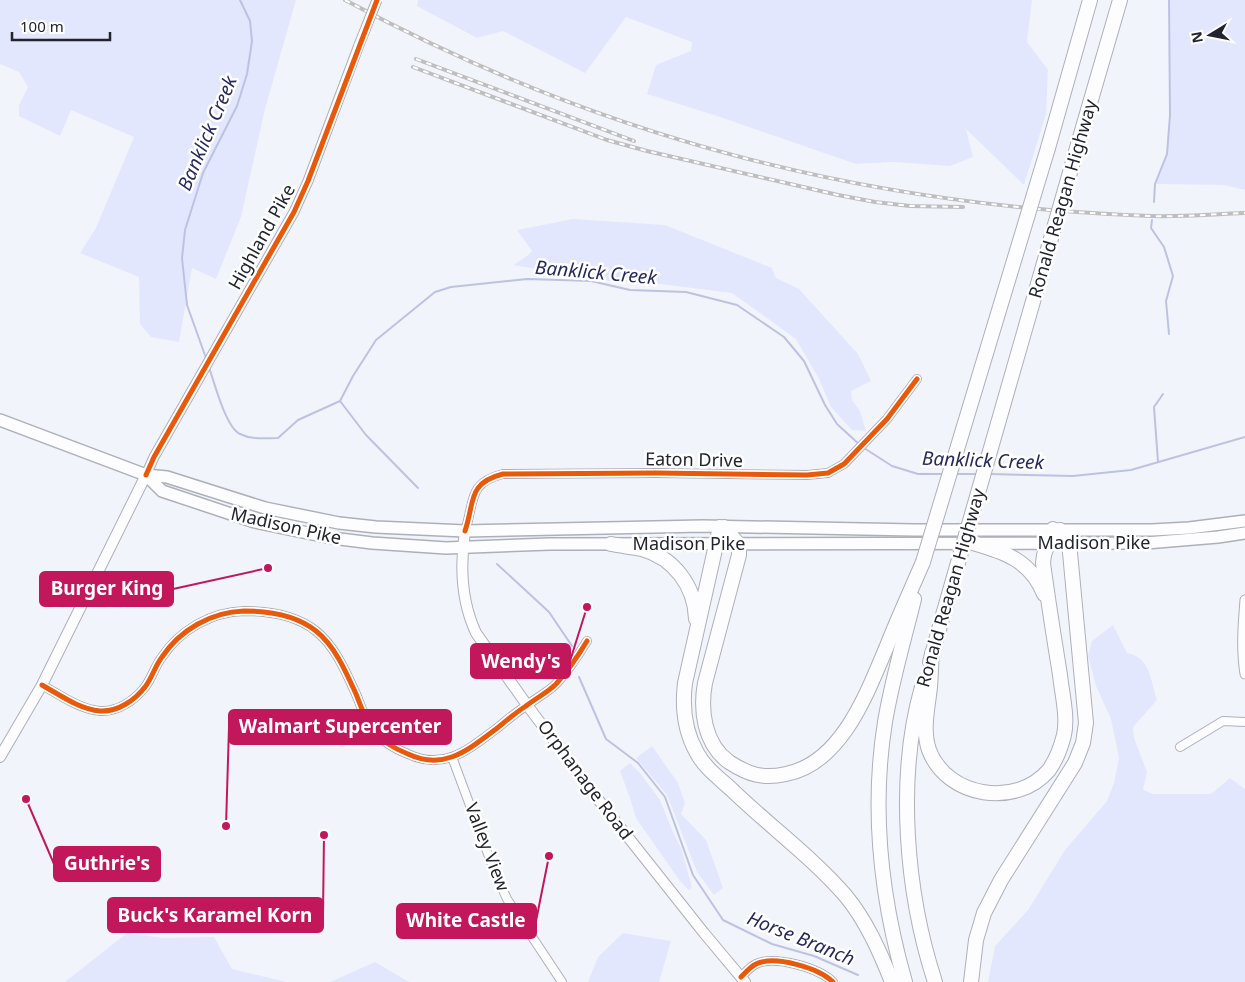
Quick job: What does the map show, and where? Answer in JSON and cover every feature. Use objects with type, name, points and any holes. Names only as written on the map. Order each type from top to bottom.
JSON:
[{"type":"highway","name":"Ronald Reagan Highway","points":[[905,982],[896,952],[885,897],[879,829],[881,760],[885,723],[901,628],[923,562],[1048,148],[1090,0]]},
{"type":"highway","name":"Ronald Reagan Highway","points":[[935,982],[920,928],[909,855],[907,802],[910,754],[916,715],[932,653],[1120,0]]},
{"type":"highway","points":[[892,982],[872,938],[846,896],[714,774],[698,755],[690,740],[684,708],[685,683],[716,543],[722,528],[739,545],[739,555],[702,698],[703,714],[707,730],[714,745],[724,758],[737,767],[771,778],[799,772],[829,750],[847,727],[901,628]]},
{"type":"highway","points":[[932,653],[926,726],[929,751],[937,764],[951,780],[970,789],[982,792],[1000,793],[1028,786],[1049,769],[1062,745],[1065,733],[1063,700],[1043,563],[1044,555],[1054,534],[1069,542],[1086,723],[1083,743],[1075,763],[1001,880],[984,913],[976,940],[971,982]]},
{"type":"highway","points":[[974,543],[1001,550],[1014,557],[1027,568],[1040,584],[1050,613]]},
{"type":"highway","points":[[611,544],[641,549],[652,553],[667,561],[678,571],[692,594],[696,617],[696,634]]},
{"type":"main road","name":"Madison Pike","points":[[0,420],[146,474],[167,477],[265,508],[339,523],[376,527],[465,531],[606,527],[905,530],[1054,534]]},
{"type":"main road","name":"Madison Pike","points":[[146,474],[162,491],[212,509],[281,529],[372,543],[446,548],[550,544],[974,543],[1054,534],[1189,528],[1245,521]]},
{"type":"main road","name":"Highland Pike","points":[[0,757],[42,685],[146,474]]},
{"type":"main road","name":"Orphanage Road","points":[[465,531],[463,584],[471,622],[488,652],[610,814],[743,980]]},
{"type":"main road","name":"Madison Pike","points":[[1069,542],[1169,542],[1245,533]]},
{"type":"street","name":"Highland Pike","points":[[146,474],[294,212],[308,181],[377,0]]},
{"type":"street","name":"Eaton Drive","points":[[465,531],[476,489],[493,476],[503,474],[656,473],[807,475],[828,473],[844,464],[878,429],[917,379]]},
{"type":"street","points":[[1245,600],[1242,633],[1245,673]]},
{"type":"street","points":[[42,685],[84,708],[103,711],[115,709],[135,698],[145,686],[162,656],[182,634],[206,618],[244,611],[269,612],[300,621],[315,630],[326,640],[342,665],[364,716],[387,743],[416,758],[434,761],[466,752],[555,685],[569,669],[587,641]]},
{"type":"street","points":[[1180,747],[1223,721],[1245,722]]},
{"type":"street","name":"Valley View","points":[[452,757],[494,870],[507,899],[562,982]]},
{"type":"street","points":[[743,980],[754,964],[788,961],[829,978],[833,982]]},
{"type":"shaded area","points":[[0,0],[296,0],[265,109],[241,217],[216,279],[192,268],[179,342],[151,337],[140,324],[139,277],[80,253],[96,228],[134,137],[71,110],[60,136],[19,116],[19,105],[28,87],[19,72],[0,64]]},
{"type":"shaded area","points":[[418,0],[1032,0],[1027,42],[1048,70],[1046,114],[1024,185],[966,129],[973,157],[950,166],[894,162],[856,164],[647,94],[656,65],[691,51],[692,42],[626,17],[585,73],[503,31],[477,38],[417,6]]},
{"type":"shaded area","points":[[1169,0],[1245,0],[1245,190],[1224,185],[1155,184],[1167,154],[1170,115]]},
{"type":"shaded area","points":[[573,219],[665,225],[772,268],[776,278],[799,289],[858,354],[871,381],[851,391],[852,400],[860,411],[866,431],[852,430],[831,407],[819,379],[796,339],[732,293],[652,283],[616,282],[513,265],[532,251],[517,230]]},
{"type":"shaded area","points":[[1113,625],[1127,653],[1141,660],[1148,670],[1157,700],[1133,727],[1134,738],[1147,772],[1143,790],[1153,794],[1211,794],[1230,778],[1245,789],[1245,982],[988,982],[995,946],[1028,910],[1065,850],[1107,801],[1114,783],[1119,758],[1111,719],[1096,686],[1088,656],[1092,641]]},
{"type":"shaded area","points":[[652,746],[678,783],[685,803],[681,814],[706,840],[723,888],[714,895],[697,872],[667,795],[636,758]]},
{"type":"shaded area","points":[[630,763],[660,800],[681,848],[692,887],[689,890],[680,881],[636,818],[620,771]]},
{"type":"shaded area","points":[[127,933],[163,938],[214,937],[232,969],[286,982],[65,982]]},
{"type":"shaded area","points":[[623,933],[671,941],[659,982],[588,982],[598,957]]},
{"type":"shaded area","points":[[375,962],[409,982],[330,982]]},
{"type":"waterway","name":"Banklick Creek","points":[[206,358],[187,305],[182,258],[185,230],[203,173],[237,106],[247,74],[252,41],[250,21],[240,0]]},
{"type":"waterway","points":[[1154,202],[1155,184],[1167,154],[1170,115],[1169,0]]},
{"type":"waterway","points":[[1152,220],[1151,228],[1164,247],[1173,276],[1166,301],[1169,334]]},
{"type":"waterway","name":"Banklick Creek","points":[[209,367],[225,414],[235,430],[249,437],[278,438],[298,420],[340,401],[353,376],[376,340],[435,292],[451,287],[527,279],[591,281],[630,290],[686,292],[737,305],[784,337],[804,361],[825,405],[837,424],[860,445]]},
{"type":"waterway","points":[[1158,462],[1154,407],[1163,394]]},
{"type":"waterway","name":"Horse Branch","points":[[340,401],[366,435],[418,488]]},
{"type":"waterway","name":"Banklick Creek","points":[[990,474],[1073,476],[1131,470],[1245,437]]},
{"type":"waterway","name":"Banklick Creek","points":[[864,448],[892,466],[918,474],[943,474]]},
{"type":"waterway","name":"Banklick Creek","points":[[955,474],[978,474]]},
{"type":"waterway","name":"Horse Branch","points":[[497,564],[549,612],[572,646]]},
{"type":"waterway","name":"Horse Branch","points":[[579,677],[606,739],[638,763],[665,797],[693,875],[723,920],[772,944],[814,956],[858,975]]},
{"type":"railway","points":[[345,0],[441,48],[538,90],[636,126],[735,156],[836,179],[939,197],[1044,209],[1151,216],[1245,213]]},
{"type":"railway","points":[[416,59],[634,141]]},
{"type":"railway","points":[[413,67],[607,140],[647,151],[875,202],[910,206],[963,207]]},
{"type":"cycle path","points":[[146,475],[154,457],[294,212],[308,181],[377,0]]},
{"type":"cycle path","points":[[465,531],[474,495],[478,488],[491,478],[503,474],[656,473],[807,475],[828,473],[844,464],[887,419],[917,379]]},
{"type":"cycle path","points":[[42,685],[85,708],[100,711],[113,710],[131,701],[141,692],[169,647],[197,624],[232,612],[253,611],[272,613],[300,621],[323,637],[344,668],[368,722],[381,739],[403,752],[421,759],[433,760],[455,756],[465,751],[549,690],[565,674],[587,641]]},
{"type":"cycle path","points":[[741,977],[756,964],[774,961],[796,964],[818,972],[833,982]]},
{"type":"place","name":"Burger King","points":[[268,568]]},
{"type":"place","name":"Wendy's","points":[[587,607]]},
{"type":"place","name":"Guthrie's","points":[[26,799]]},
{"type":"place","name":"Walmart Supercenter","points":[[226,826]]},
{"type":"place","name":"Buck's Karamel Korn","points":[[324,835]]},
{"type":"place","name":"White Castle","points":[[549,856]]}]
